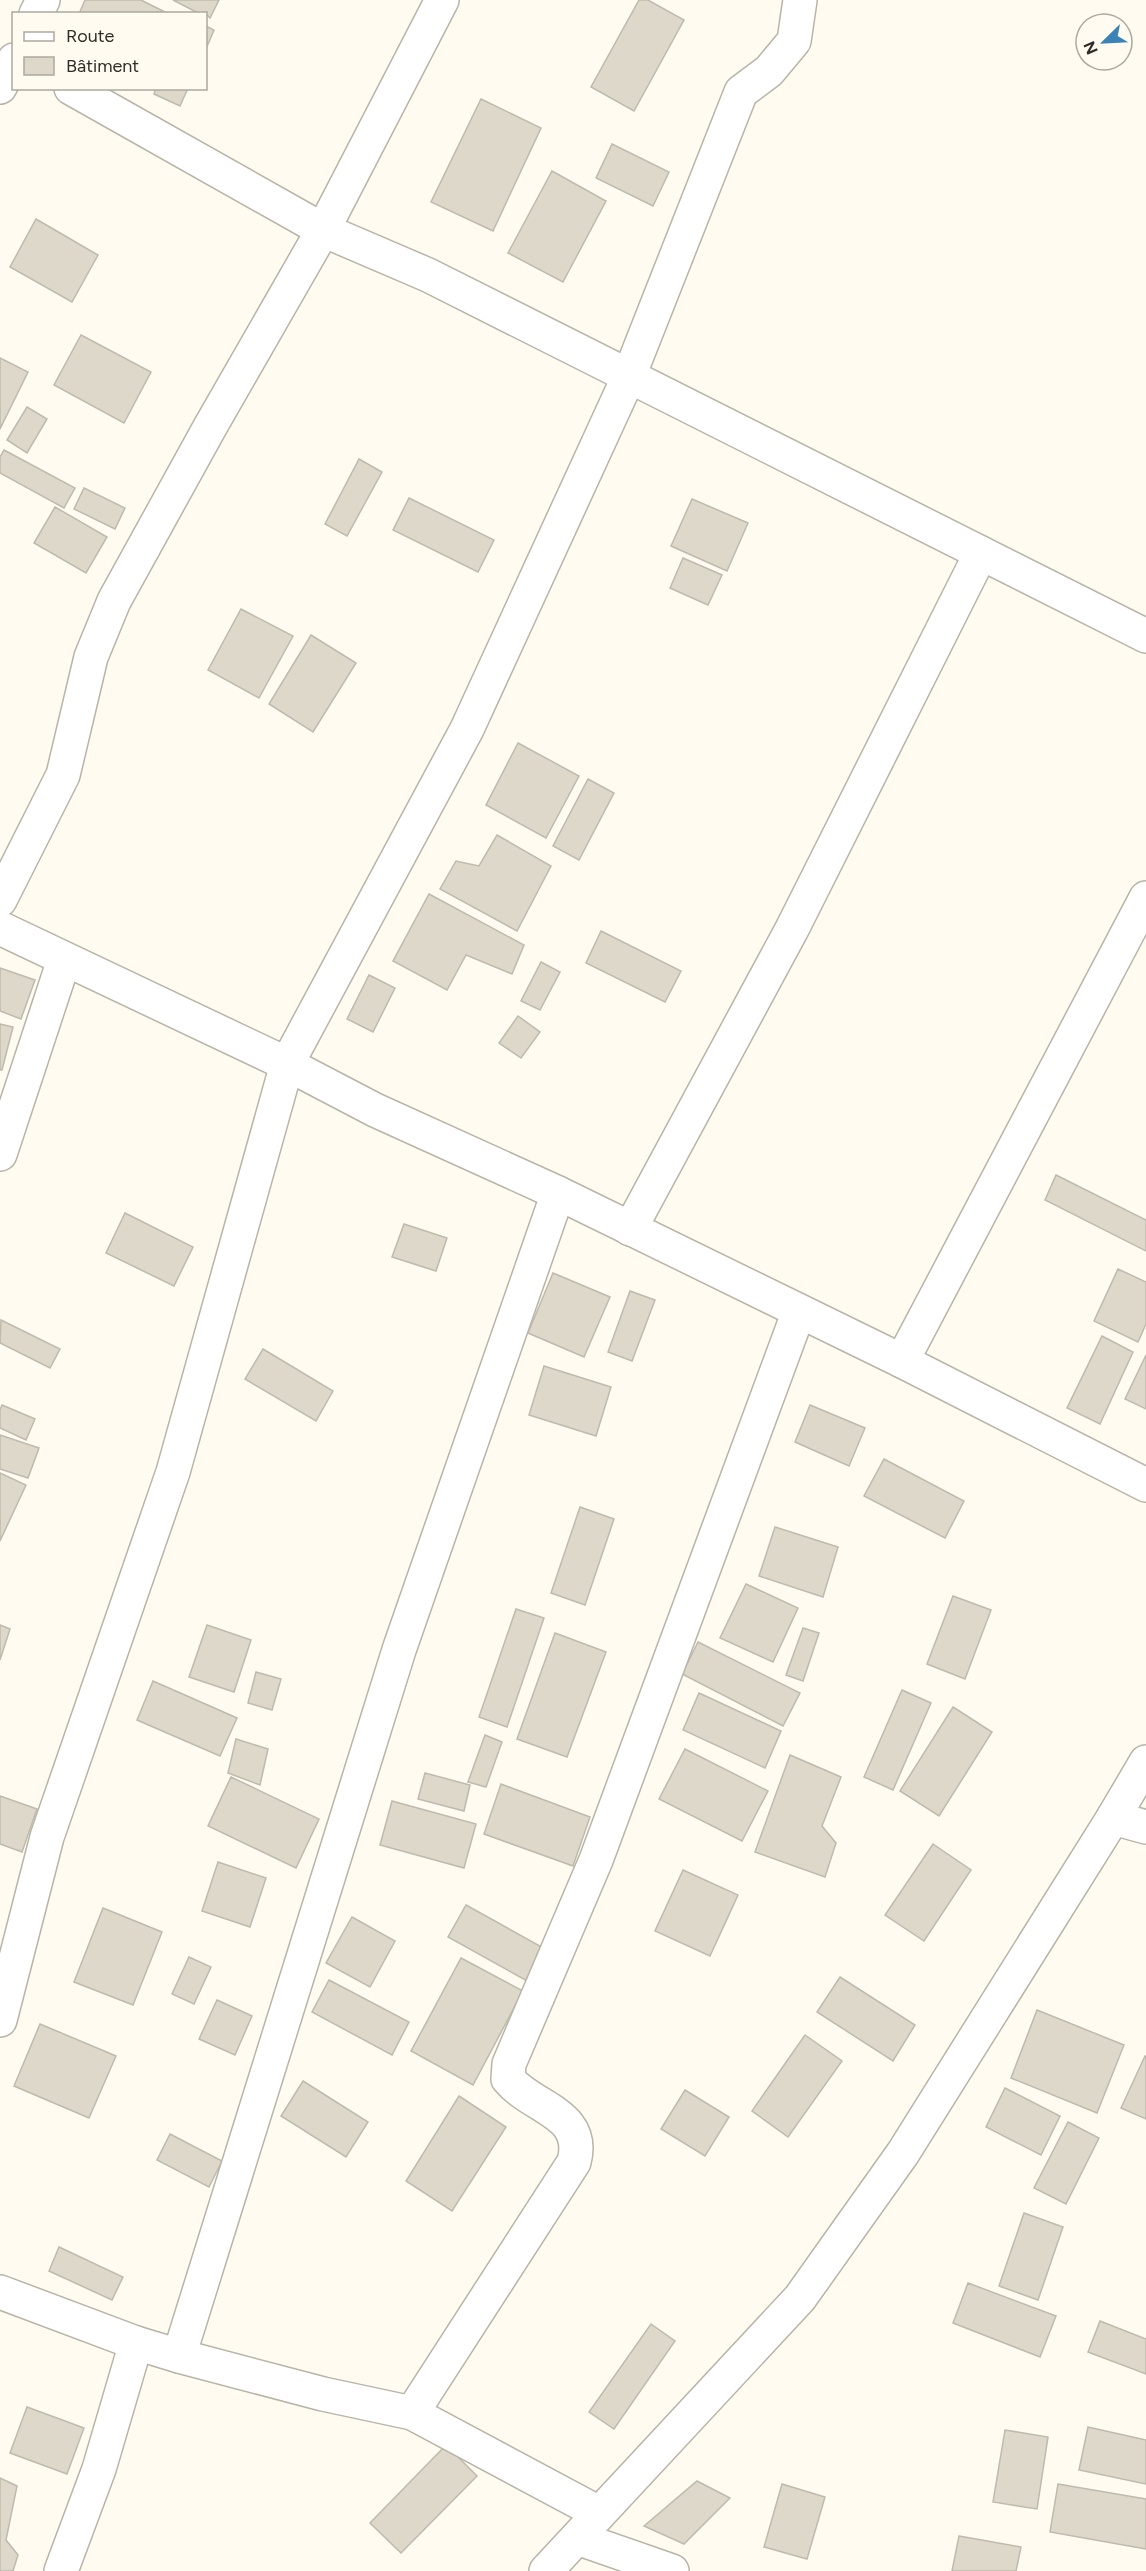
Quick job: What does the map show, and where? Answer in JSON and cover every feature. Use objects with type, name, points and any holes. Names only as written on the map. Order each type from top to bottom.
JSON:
[{"type":"street","points":[[0,900],[63,775],[91,657],[114,601],[323,230],[442,0]]},
{"type":"street","points":[[0,2020],[46,1837],[173,1473],[287,1064],[467,729],[628,375],[741,92],[769,71],[794,41],[800,0]]},
{"type":"street","points":[[0,87],[12,62]]},
{"type":"street","points":[[75,90],[323,230],[429,275],[1146,636]]},
{"type":"street","points":[[630,1229],[792,929],[981,553]]},
{"type":"street","points":[[902,1361],[1146,898]]},
{"type":"street","points":[[0,928],[287,1064],[375,1110],[558,1193],[902,1361],[1146,1485]]},
{"type":"street","points":[[0,1154],[64,960]]},
{"type":"street","points":[[179,2356],[399,1650],[558,1193]]},
{"type":"street","points":[[412,2414],[574,2162],[578,2146],[564,2119],[516,2089],[508,2079],[509,2064],[596,1860],[799,1311]]},
{"type":"street","points":[[546,2571],[800,2298],[903,2153],[1146,1762]]},
{"type":"street","points":[[1113,1818],[1146,1827]]},
{"type":"street","points":[[0,2292],[136,2343],[179,2356],[323,2394],[412,2414],[599,2513]]},
{"type":"street","points":[[61,2571],[99,2469],[136,2343]]},
{"type":"street","points":[[577,2538],[672,2571]]},
{"type":"building","points":[[85,0],[141,0],[165,12],[80,12]]},
{"type":"building","points":[[173,0],[219,0],[210,18],[207,12],[196,12]]},
{"type":"building","points":[[639,0],[648,0],[684,20],[634,111],[591,87]]},
{"type":"building","points":[[207,26],[214,30],[207,47]]},
{"type":"building","points":[[155,90],[187,90],[180,106],[154,94]]},
{"type":"building","points":[[481,99],[541,128],[493,231],[431,202]]},
{"type":"building","points":[[612,144],[669,172],[653,206],[596,178]]},
{"type":"building","points":[[552,171],[606,201],[563,282],[508,253]]},
{"type":"building","points":[[36,219],[98,255],[72,302],[10,267]]},
{"type":"building","points":[[81,335],[151,372],[124,423],[54,385]]},
{"type":"building","points":[[0,358],[28,372],[0,429]]},
{"type":"building","points":[[27,407],[47,419],[27,453],[7,440]]},
{"type":"building","points":[[4,450],[75,488],[64,508],[0,473],[0,457]]},
{"type":"building","points":[[359,459],[382,472],[347,536],[325,524]]},
{"type":"building","points":[[84,488],[125,508],[115,529],[74,509]]},
{"type":"building","points":[[409,498],[494,540],[478,572],[393,530]]},
{"type":"building","points":[[692,499],[748,523],[727,571],[671,546]]},
{"type":"building","points":[[55,507],[107,537],[86,573],[34,543]]},
{"type":"building","points":[[683,558],[722,575],[708,605],[670,588]]},
{"type":"building","points":[[241,609],[293,636],[259,698],[208,670]]},
{"type":"building","points":[[311,635],[356,663],[313,732],[269,704]]},
{"type":"building","points":[[518,743],[579,776],[546,838],[486,805]]},
{"type":"building","points":[[588,779],[614,793],[579,860],[553,846]]},
{"type":"building","points":[[497,835],[551,866],[517,931],[440,889],[456,861],[479,866]]},
{"type":"building","points":[[429,894],[524,945],[512,974],[466,955],[447,990],[393,961]]},
{"type":"building","points":[[601,931],[681,971],[665,1002],[586,963]]},
{"type":"building","points":[[541,962],[560,972],[540,1010],[521,1001]]},
{"type":"building","points":[[0,968],[35,980],[21,1019],[0,1011]]},
{"type":"building","points":[[369,975],[395,988],[373,1032],[347,1019]]},
{"type":"building","points":[[518,1016],[540,1032],[521,1058],[499,1043]]},
{"type":"building","points":[[0,1024],[13,1027],[2,1070],[0,1070]]},
{"type":"building","points":[[1056,1175],[1146,1220],[1146,1251],[1045,1200]]},
{"type":"building","points":[[125,1213],[193,1247],[174,1286],[106,1253]]},
{"type":"building","points":[[404,1224],[447,1238],[436,1271],[392,1257]]},
{"type":"building","points":[[1118,1269],[1146,1282],[1146,1324],[1138,1342],[1094,1321]]},
{"type":"building","points":[[553,1273],[610,1297],[584,1357],[528,1333]]},
{"type":"building","points":[[630,1291],[655,1300],[632,1361],[608,1352]]},
{"type":"building","points":[[1,1320],[60,1349],[50,1368],[0,1343]]},
{"type":"building","points":[[1102,1336],[1133,1352],[1100,1424],[1067,1408]]},
{"type":"building","points":[[263,1349],[333,1391],[316,1421],[245,1379]]},
{"type":"building","points":[[1146,1355],[1146,1409],[1125,1399]]},
{"type":"building","points":[[544,1366],[611,1387],[596,1436],[529,1415]]},
{"type":"building","points":[[2,1405],[35,1419],[26,1440],[0,1428]]},
{"type":"building","points":[[810,1405],[865,1428],[849,1466],[795,1442]]},
{"type":"building","points":[[0,1435],[39,1448],[28,1478],[0,1469]]},
{"type":"building","points":[[884,1459],[964,1501],[945,1538],[864,1496]]},
{"type":"building","points":[[0,1473],[26,1485],[0,1541]]},
{"type":"building","points":[[580,1507],[614,1519],[585,1605],[551,1593]]},
{"type":"building","points":[[775,1527],[838,1547],[823,1597],[759,1576]]},
{"type":"building","points":[[746,1584],[798,1608],[773,1662],[720,1638]]},
{"type":"building","points":[[953,1596],[991,1610],[965,1679],[927,1664]]},
{"type":"building","points":[[516,1609],[544,1618],[507,1727],[479,1717]]},
{"type":"building","points":[[0,1625],[10,1629],[0,1660]]},
{"type":"building","points":[[207,1625],[251,1640],[234,1692],[189,1677]]},
{"type":"building","points":[[803,1628],[819,1633],[803,1681],[786,1675]]},
{"type":"building","points":[[555,1633],[606,1652],[567,1757],[517,1739]]},
{"type":"building","points":[[698,1642],[800,1693],[783,1726],[682,1674]]},
{"type":"building","points":[[256,1672],[281,1679],[272,1710],[248,1703]]},
{"type":"building","points":[[153,1681],[237,1718],[220,1756],[137,1720]]},
{"type":"building","points":[[902,1690],[931,1703],[893,1790],[864,1777]]},
{"type":"building","points":[[699,1693],[781,1731],[765,1768],[683,1730]]},
{"type":"building","points":[[953,1707],[992,1732],[939,1816],[900,1791]]},
{"type":"building","points":[[485,1735],[502,1742],[486,1787],[468,1782]]},
{"type":"building","points":[[236,1739],[268,1749],[260,1785],[228,1773]]},
{"type":"building","points":[[685,1749],[768,1791],[742,1841],[659,1799]]},
{"type":"building","points":[[790,1755],[841,1777],[822,1826],[836,1843],[825,1877],[755,1852]]},
{"type":"building","points":[[425,1773],[470,1785],[464,1811],[418,1799]]},
{"type":"building","points":[[231,1777],[319,1819],[296,1868],[208,1826]]},
{"type":"building","points":[[501,1784],[590,1817],[573,1866],[484,1834]]},
{"type":"building","points":[[0,1796],[37,1809],[22,1852],[0,1844]]},
{"type":"building","points":[[392,1801],[476,1824],[464,1868],[380,1845]]},
{"type":"building","points":[[933,1844],[971,1870],[924,1941],[885,1915]]},
{"type":"building","points":[[218,1862],[266,1878],[250,1927],[202,1911]]},
{"type":"building","points":[[683,1870],[738,1895],[710,1956],[655,1931]]},
{"type":"building","points":[[466,1905],[547,1950],[529,1982],[448,1937]]},
{"type":"building","points":[[103,1908],[162,1932],[133,2005],[74,1982]]},
{"type":"building","points":[[352,1917],[395,1941],[370,1987],[326,1963]]},
{"type":"building","points":[[189,1957],[211,1967],[194,2004],[172,1994]]},
{"type":"building","points":[[461,1958],[523,1991],[473,2085],[411,2051]]},
{"type":"building","points":[[840,1977],[915,2025],[893,2061],[817,2012]]},
{"type":"building","points":[[329,1980],[409,2022],[392,2055],[312,2012]]},
{"type":"building","points":[[217,2000],[252,2016],[235,2055],[199,2039]]},
{"type":"building","points":[[1037,2010],[1124,2045],[1097,2113],[1011,2078]]},
{"type":"building","points":[[40,2024],[116,2056],[89,2118],[14,2086]]},
{"type":"building","points":[[805,2035],[842,2061],[788,2137],[752,2111]]},
{"type":"building","points":[[1146,2056],[1146,2119],[1121,2108]]},
{"type":"building","points":[[303,2081],[368,2122],[346,2157],[281,2116]]},
{"type":"building","points":[[1005,2088],[1060,2116],[1041,2155],[986,2127]]},
{"type":"building","points":[[685,2090],[729,2117],[705,2156],[661,2129]]},
{"type":"building","points":[[459,2096],[506,2127],[452,2211],[406,2181]]},
{"type":"building","points":[[1068,2122],[1099,2138],[1066,2204],[1034,2188]]},
{"type":"building","points":[[170,2134],[222,2161],[209,2187],[157,2160]]},
{"type":"building","points":[[1024,2213],[1063,2227],[1038,2300],[999,2286]]},
{"type":"building","points":[[59,2247],[123,2277],[112,2300],[49,2271]]},
{"type":"building","points":[[968,2283],[1056,2316],[1040,2357],[953,2323]]},
{"type":"building","points":[[1100,2321],[1146,2339],[1146,2374],[1088,2352]]},
{"type":"building","points":[[651,2324],[675,2341],[614,2429],[589,2412]]},
{"type":"building","points":[[27,2407],[84,2428],[67,2474],[10,2453]]},
{"type":"building","points":[[1088,2427],[1146,2440],[1146,2484],[1079,2470]]},
{"type":"building","points":[[1005,2430],[1048,2437],[1037,2509],[993,2502]]},
{"type":"building","points":[[446,2445],[477,2476],[401,2553],[370,2523]]},
{"type":"building","points":[[0,2478],[17,2486],[6,2540],[18,2555],[13,2571],[0,2571]]},
{"type":"building","points":[[697,2481],[730,2498],[684,2544],[644,2526]]},
{"type":"building","points":[[782,2484],[825,2497],[807,2559],[764,2547]]},
{"type":"building","points":[[1058,2484],[1146,2499],[1146,2549],[1050,2532]]},
{"type":"building","points":[[959,2536],[1021,2547],[1016,2571],[952,2571]]}]
